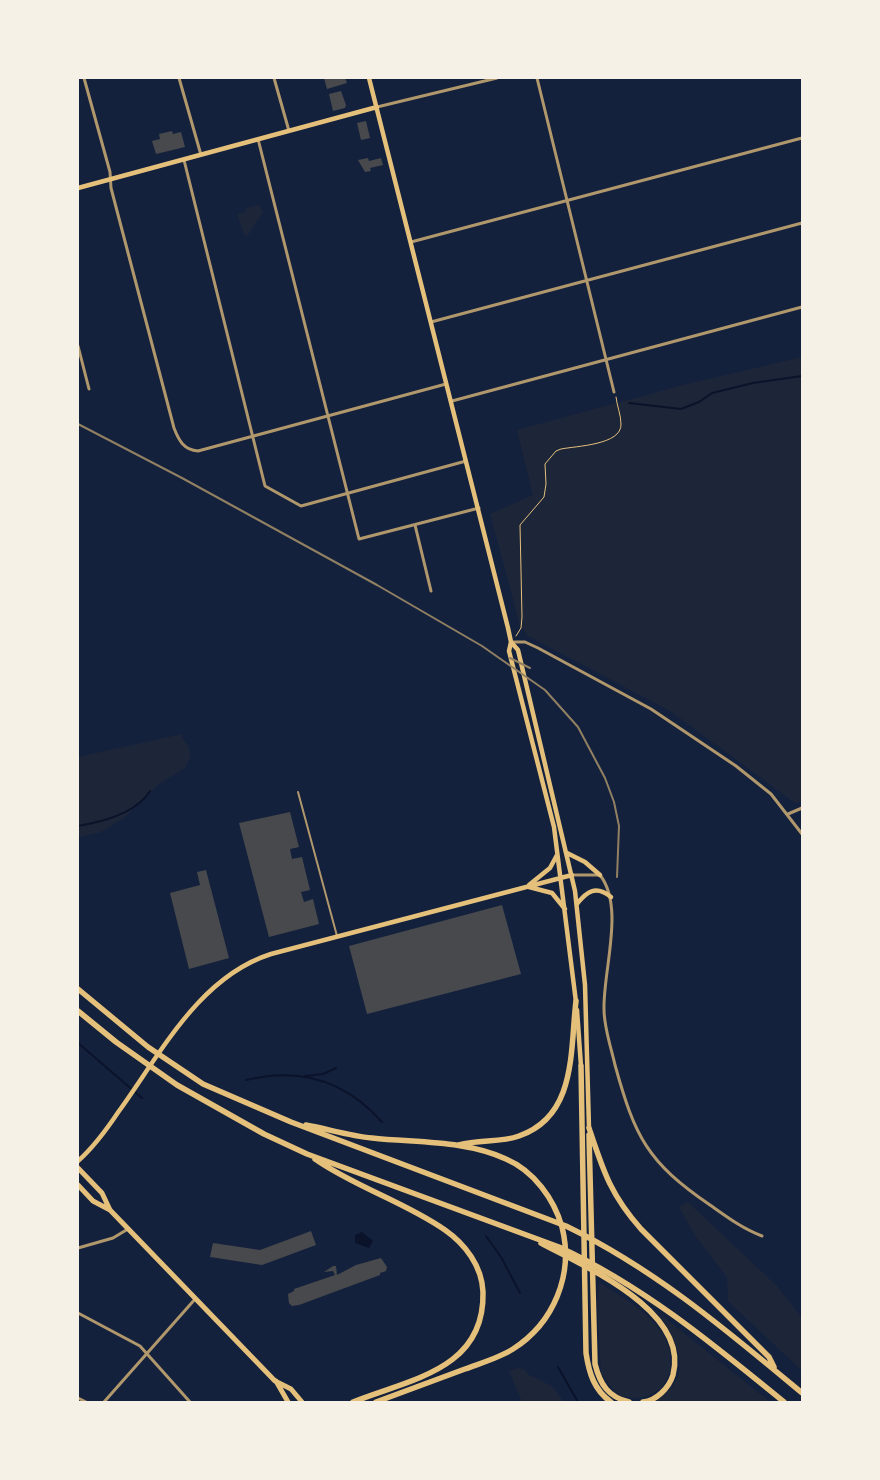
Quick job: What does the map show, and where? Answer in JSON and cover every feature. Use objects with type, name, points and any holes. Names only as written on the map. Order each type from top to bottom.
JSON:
[{"type":"highway","points":[[78,988],[148,1047],[203,1084],[290,1122],[558,1222],[598,1242],[680,1294],[802,1392]]},
{"type":"highway","points":[[458,1145],[504,1140],[520,1136],[539,1125],[554,1111],[568,1082],[576,1001]]},
{"type":"highway","points":[[78,1011],[129,1052],[177,1085],[243,1123],[307,1154],[519,1232],[599,1266],[655,1301],[784,1402]]},
{"type":"highway","points":[[581,1066],[584,1211],[593,1352],[598,1376],[610,1394],[629,1402]]},
{"type":"highway","points":[[290,1122],[371,1138],[458,1145],[490,1152],[509,1160],[527,1172],[541,1187],[557,1213],[564,1237],[566,1262],[562,1283],[545,1318],[532,1335],[511,1350],[376,1402]]},
{"type":"highway","points":[[589,1128],[591,1214],[586,1353],[590,1374],[601,1394],[611,1402]]},
{"type":"highway","points":[[589,1128],[602,1169],[622,1207],[641,1229],[769,1358],[776,1371]]},
{"type":"highway","points":[[307,1154],[333,1172],[432,1222],[453,1236],[473,1259],[483,1289],[482,1314],[478,1326],[473,1338],[455,1359],[432,1373],[353,1402]]},
{"type":"highway","points":[[519,1232],[614,1283],[638,1301],[660,1324],[672,1344],[674,1368],[672,1378],[662,1392],[643,1402]]},
{"type":"main road","points":[[369,78],[512,642],[518,650],[572,875],[577,904],[585,985],[589,1128]]},
{"type":"main road","points":[[78,188],[377,107]]},
{"type":"main road","points":[[512,642],[509,651],[548,795],[558,853],[567,916],[581,1066]]},
{"type":"main road","points":[[527,886],[550,868],[558,853]]},
{"type":"main road","points":[[567,853],[585,862],[600,875]]},
{"type":"main road","points":[[78,1161],[99,1139],[200,1000],[234,971],[265,956],[572,875]]},
{"type":"main road","points":[[527,886],[554,894],[564,907],[567,916]]},
{"type":"main road","points":[[577,904],[585,894],[592,890],[604,891],[611,897]]},
{"type":"main road","points":[[78,1168],[102,1193],[110,1210]]},
{"type":"main road","points":[[78,1185],[93,1201],[110,1210],[196,1298],[276,1381],[288,1402]]},
{"type":"main road","points":[[276,1381],[291,1389],[302,1402]]},
{"type":"street","points":[[84,78],[178,440],[190,450],[198,451],[447,384]]},
{"type":"street","points":[[179,78],[201,155]]},
{"type":"street","points":[[274,78],[289,131]]},
{"type":"street","points":[[377,107],[497,78]]},
{"type":"street","points":[[536,78],[588,280],[614,392]]},
{"type":"street","points":[[411,242],[802,138]]},
{"type":"street","points":[[258,139],[359,539],[479,508]]},
{"type":"street","points":[[184,160],[265,486],[301,506],[467,461]]},
{"type":"street","points":[[431,322],[802,223]]},
{"type":"street","points":[[452,401],[802,307]]},
{"type":"street","points":[[78,346],[89,389]]},
{"type":"street","points":[[415,525],[431,591]]},
{"type":"street","points":[[512,642],[525,642],[538,648],[677,725],[771,794],[802,834]]},
{"type":"street","points":[[788,814],[802,808]]},
{"type":"street","points":[[572,875],[600,875],[611,897],[611,925],[604,1017],[623,1092],[634,1124],[654,1159],[682,1185],[739,1225],[762,1236]]},
{"type":"street","points":[[78,1248],[113,1238],[128,1228]]},
{"type":"street","points":[[104,1402],[196,1298]]},
{"type":"street","points":[[78,1313],[140,1346],[190,1402]]},
{"type":"street","points":[[78,1398],[86,1402]]},
{"type":"lane","points":[[298,792],[337,936]]},
{"type":"path","points":[[512,642],[520,628],[522,617],[520,526],[544,498],[546,484],[544,464],[556,451],[606,441],[618,432],[621,424],[614,392]]},
{"type":"shaded area","points":[[259,205],[263,212],[248,235],[245,236],[237,214],[246,212],[246,208]]},
{"type":"shaded area","points":[[802,357],[802,801],[795,803],[670,711],[528,636],[520,625],[490,514],[533,495],[517,430],[683,385]]},
{"type":"shaded area","points":[[182,734],[181,736],[189,747],[190,757],[185,768],[159,784],[124,818],[99,833],[78,837],[78,757]]},
{"type":"shaded area","points":[[688,1202],[777,1286],[802,1318],[802,1371],[728,1301],[727,1277],[696,1237],[679,1207]]},
{"type":"shaded area","points":[[362,1232],[373,1241],[369,1248],[355,1243],[355,1235]]},
{"type":"shaded area","points":[[599,1283],[645,1313],[666,1340],[670,1354],[670,1367],[667,1379],[659,1389],[648,1395],[634,1398],[617,1395],[601,1373],[597,1303]]},
{"type":"shaded area","points":[[659,1313],[770,1402],[653,1402],[666,1393],[675,1383],[679,1373],[680,1362],[673,1338]]},
{"type":"shaded area","points":[[518,1368],[524,1369],[529,1375],[552,1386],[564,1402],[522,1402],[509,1371]]},
{"type":"building","points":[[324,78],[345,78],[347,83],[327,89]]},
{"type":"building","points":[[341,91],[346,105],[345,108],[333,111],[329,94]]},
{"type":"building","points":[[366,121],[370,138],[361,140],[357,123]]},
{"type":"building","points":[[172,131],[173,134],[181,132],[185,147],[156,154],[152,141],[160,139],[159,134]]},
{"type":"building","points":[[368,158],[369,161],[381,158],[383,165],[370,168],[371,171],[365,172],[358,160]]},
{"type":"building","points":[[290,812],[299,847],[290,849],[292,859],[302,857],[310,890],[301,892],[304,902],[313,899],[319,924],[269,937],[239,823]]},
{"type":"building","points":[[206,870],[229,958],[189,969],[170,893],[200,885],[197,872]]},
{"type":"building","points":[[502,905],[521,974],[367,1014],[349,946]]},
{"type":"building","points":[[311,1231],[316,1245],[262,1265],[210,1257],[213,1243],[260,1250]]},
{"type":"building","points":[[381,1258],[387,1267],[386,1271],[380,1273],[380,1275],[299,1305],[292,1306],[289,1303],[288,1294],[294,1291],[294,1289],[335,1275],[333,1271],[324,1272],[333,1266],[336,1266],[337,1275],[356,1265]]},
{"type":"waterway","points":[[629,403],[681,409],[699,402],[712,393],[753,383],[802,376]]},
{"type":"waterway","points":[[78,826],[118,816],[136,806],[150,791]]},
{"type":"waterway","points":[[78,1043],[142,1098]]},
{"type":"waterway","points":[[305,1076],[323,1074],[336,1068]]},
{"type":"waterway","points":[[246,1080],[284,1075],[320,1080],[353,1096],[382,1122]]},
{"type":"waterway","points":[[486,1236],[501,1257],[520,1293]]},
{"type":"waterway","points":[[558,1367],[578,1402]]},
{"type":"railway","points":[[78,424],[182,478],[377,585],[482,646],[545,690],[578,727],[605,778],[614,802],[619,826],[617,877]]},
{"type":"railway","points":[[510,658],[530,668]]}]
